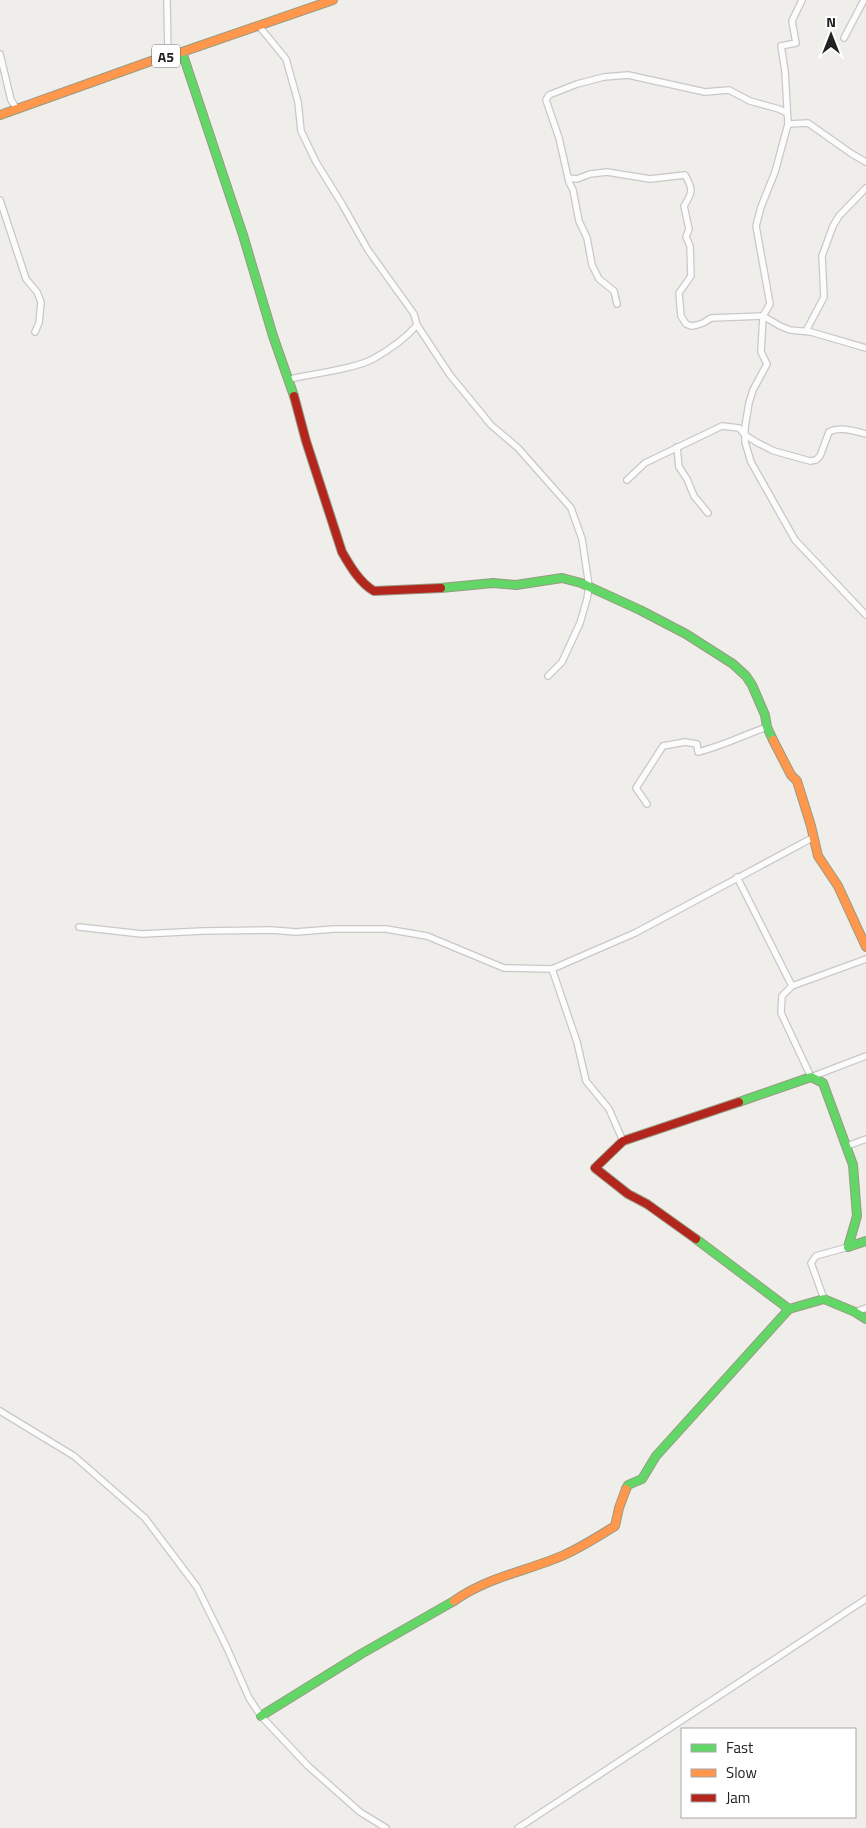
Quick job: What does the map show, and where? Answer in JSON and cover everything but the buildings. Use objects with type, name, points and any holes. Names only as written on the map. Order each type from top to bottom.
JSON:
[{"type":"main road","name":"A5","points":[[0,114],[333,0]]},
{"type":"main road","points":[[182,52],[243,235],[342,552],[356,574],[374,591],[474,586],[493,583],[516,585],[562,578],[589,586],[671,626],[733,664],[746,676],[752,685],[765,715],[767,727],[780,755],[797,781],[818,856],[838,886],[866,948]]},
{"type":"main road","points":[[789,1309],[685,1231],[628,1194],[595,1168],[623,1141],[811,1077],[823,1083],[853,1165],[857,1216],[848,1247]]},
{"type":"main road","points":[[848,1247],[866,1241]]},
{"type":"main road","points":[[261,1716],[361,1654],[452,1603],[468,1591],[506,1575],[564,1555],[615,1526],[619,1508],[628,1485],[642,1479],[656,1456],[789,1309],[824,1299],[855,1312],[866,1319]]},
{"type":"street","points":[[166,0],[168,55]]},
{"type":"street","points":[[802,0],[792,21],[796,43],[781,46],[785,71],[788,124],[775,172],[761,207],[756,226],[770,304],[763,316],[761,352],[768,364],[753,390],[749,403],[745,442],[752,462],[795,540],[866,615]]},
{"type":"street","points":[[844,38],[864,0]]},
{"type":"street","points":[[259,26],[286,59],[298,102],[301,131],[316,162],[368,250],[414,314],[417,325],[450,375],[491,425],[518,448],[571,508],[582,538],[589,586],[584,612],[573,638],[562,662],[548,676]]},
{"type":"street","points":[[0,54],[11,100],[16,109]]},
{"type":"street","points":[[617,304],[614,291],[599,279],[592,265],[587,238],[579,221],[559,138],[546,100],[548,95],[577,84],[604,77],[628,75],[705,92],[729,90],[750,101],[787,113]]},
{"type":"street","points":[[788,124],[808,123],[866,162]]},
{"type":"street","points":[[568,178],[577,179],[590,174],[607,172],[650,179],[685,175],[692,187],[690,197],[684,206],[689,229],[686,237],[690,246],[691,276],[679,293],[682,320],[691,326],[703,323],[711,318],[763,316],[790,330],[806,331],[866,348]]},
{"type":"street","points":[[806,331],[824,297],[822,256],[833,226],[839,216],[866,188]]},
{"type":"street","points":[[0,200],[26,279],[37,292],[41,302],[39,323],[35,332]]},
{"type":"street","points":[[289,379],[355,365],[373,359],[405,338],[417,325]]},
{"type":"street","points":[[626,480],[645,463],[722,426],[739,428],[745,436],[774,451],[810,462],[820,456],[829,432],[832,430],[866,434]]},
{"type":"street","points":[[678,447],[679,467],[687,479],[694,496],[708,513]]},
{"type":"street","points":[[647,804],[636,788],[663,746],[685,742],[697,744],[698,752],[718,747],[725,742],[767,727]]},
{"type":"street","points":[[79,927],[142,934],[203,931],[271,930],[296,932],[334,929],[386,929],[427,936],[504,968],[552,969],[635,933],[814,837]]},
{"type":"street","points":[[737,877],[792,986]]},
{"type":"street","points":[[866,959],[792,986],[782,996],[781,1013],[811,1077],[866,1056]]},
{"type":"street","points":[[552,969],[576,1042],[586,1081],[609,1109],[623,1141]]},
{"type":"street","points":[[847,1146],[866,1139]]},
{"type":"street","points":[[824,1299],[811,1263],[816,1256],[848,1247]]},
{"type":"street","points":[[855,1312],[866,1308]]},
{"type":"street","points":[[0,1411],[74,1456],[145,1518],[197,1587],[249,1698],[261,1716],[308,1766],[360,1812],[386,1828]]},
{"type":"street","points":[[518,1828],[866,1599]]},
{"type":"traffic: fast","points":[[182,52],[294,396]]},
{"type":"traffic: fast","points":[[441,588],[493,583],[516,585],[562,578],[581,583],[640,610],[686,634],[733,664],[746,676],[765,715],[767,727],[773,740]]},
{"type":"traffic: fast","points":[[739,1102],[811,1077],[823,1083],[853,1165],[857,1216],[848,1247],[866,1241]]},
{"type":"traffic: fast","points":[[696,1239],[789,1309],[824,1299],[855,1312],[866,1319]]},
{"type":"traffic: fast","points":[[626,1489],[628,1485],[642,1479],[656,1456],[789,1309]]},
{"type":"traffic: fast","points":[[261,1716],[361,1654],[454,1601]]},
{"type":"traffic: slow","points":[[0,115],[168,55],[182,52],[333,0]]},
{"type":"traffic: slow","points":[[773,740],[791,775],[797,781],[818,856],[838,886],[866,947]]},
{"type":"traffic: slow","points":[[454,1601],[494,1580],[564,1555],[615,1526],[626,1489]]},
{"type":"traffic: jam","points":[[294,396],[306,441],[342,552],[356,574],[364,584],[374,591],[441,588]]},
{"type":"traffic: jam","points":[[696,1239],[647,1204],[628,1194],[595,1168],[623,1141],[739,1102]]}]
